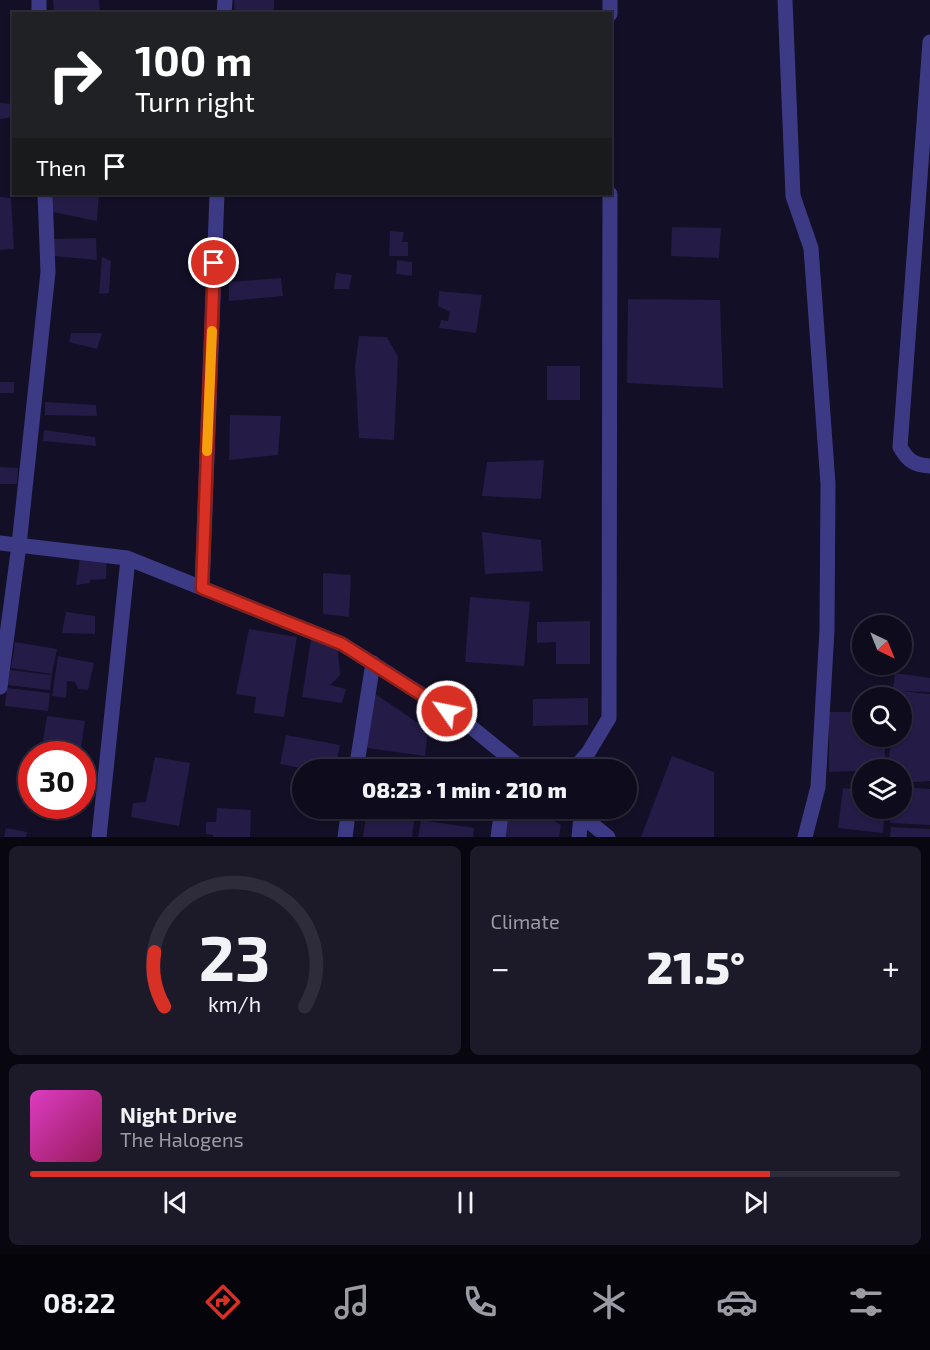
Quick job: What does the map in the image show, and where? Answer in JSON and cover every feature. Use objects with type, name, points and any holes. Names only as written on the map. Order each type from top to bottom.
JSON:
[{"type":"street","points":[[785,0],[793,196],[811,248],[828,484],[827,630],[818,787],[805,837]]},
{"type":"street","points":[[930,42],[900,447],[907,459],[917,465],[930,466]]},
{"type":"street","points":[[0,687],[19,545],[48,272],[45,195]]},
{"type":"street","points":[[202,588],[217,195]]},
{"type":"street","points":[[583,759],[609,718],[610,195]]},
{"type":"street","points":[[0,543],[128,559],[342,644],[465,722],[504,759]]},
{"type":"street","points":[[99,837],[128,559]]},
{"type":"street","points":[[358,759],[373,663]]},
{"type":"street","points":[[345,837],[347,819]]},
{"type":"street","points":[[498,837],[500,819]]},
{"type":"street","points":[[578,819],[579,837]]},
{"type":"street","points":[[586,819],[608,837]]},
{"type":"building","points":[[53,0],[99,0],[100,12],[54,12]]},
{"type":"building","points":[[234,0],[274,0],[274,12],[235,12]]},
{"type":"building","points":[[0,103],[12,104],[12,117],[0,119]]},
{"type":"building","points":[[53,195],[99,195],[97,221],[53,212]]},
{"type":"building","points":[[0,197],[11,198],[14,249],[0,250]]},
{"type":"building","points":[[672,227],[721,228],[719,258],[671,256]]},
{"type":"building","points":[[390,231],[404,232],[402,242],[408,242],[408,256],[389,256]]},
{"type":"building","points":[[96,238],[97,260],[54,256],[53,239]]},
{"type":"building","points":[[102,257],[111,261],[109,293],[99,294]]},
{"type":"building","points":[[397,260],[412,262],[412,276],[396,274]]},
{"type":"building","points":[[336,273],[352,275],[349,289],[334,289]]},
{"type":"building","points":[[281,278],[283,296],[229,301],[229,282]]},
{"type":"building","points":[[439,291],[482,295],[476,333],[439,328],[441,320],[448,321],[450,312],[438,306]]},
{"type":"building","points":[[628,299],[720,300],[723,388],[627,383]]},
{"type":"building","points":[[71,333],[102,333],[97,349],[69,342]]},
{"type":"building","points":[[359,336],[387,337],[398,357],[394,440],[359,438],[355,367]]},
{"type":"building","points":[[547,366],[580,366],[580,400],[547,400]]},
{"type":"building","points":[[0,382],[14,382],[14,393],[0,393]]},
{"type":"building","points":[[45,402],[96,405],[97,416],[45,415]]},
{"type":"building","points":[[230,415],[281,416],[278,455],[229,460]]},
{"type":"building","points":[[44,430],[95,437],[96,446],[43,441]]},
{"type":"building","points":[[544,460],[541,499],[482,496],[487,462]]},
{"type":"building","points":[[0,467],[18,468],[17,484],[0,484]]},
{"type":"building","points":[[482,532],[541,540],[543,571],[485,574]]},
{"type":"building","points":[[107,551],[106,579],[90,580],[90,583],[76,585],[80,558]]},
{"type":"building","points":[[323,573],[351,575],[349,617],[323,614]]},
{"type":"building","points":[[470,597],[530,602],[524,666],[465,662]]},
{"type":"building","points":[[66,612],[95,616],[95,634],[62,633]]},
{"type":"building","points":[[590,621],[590,664],[556,664],[556,642],[537,643],[537,622]]},
{"type":"building","points":[[249,629],[297,637],[284,717],[254,713],[256,697],[236,694]]},
{"type":"building","points":[[311,640],[338,650],[340,675],[330,685],[346,689],[342,703],[302,697]]},
{"type":"building","points":[[15,642],[57,649],[52,674],[11,668]]},
{"type":"building","points":[[58,656],[94,663],[88,690],[78,689],[75,682],[67,681],[66,698],[52,696]]},
{"type":"building","points":[[10,670],[52,675],[50,690],[8,685]]},
{"type":"building","points":[[895,675],[930,678],[930,692],[912,691],[912,687],[893,687]]},
{"type":"building","points":[[7,688],[50,693],[48,711],[5,706]]},
{"type":"building","points":[[912,692],[930,694],[930,781],[912,782],[912,759],[889,759],[890,747],[912,747]]},
{"type":"building","points":[[374,693],[428,730],[425,756],[367,748]]},
{"type":"building","points":[[588,698],[588,725],[533,726],[533,699]]},
{"type":"building","points":[[829,712],[852,712],[852,747],[885,747],[885,759],[852,759],[852,771],[829,772]]},
{"type":"building","points":[[47,716],[85,721],[82,741],[43,741]]},
{"type":"building","points":[[286,735],[340,745],[337,759],[292,759],[292,766],[280,764]]},
{"type":"building","points":[[672,756],[714,772],[714,837],[641,837]]},
{"type":"building","points":[[155,757],[190,763],[179,826],[131,817],[133,803],[146,802]]},
{"type":"building","points":[[843,788],[852,789],[852,819],[884,819],[883,833],[838,828]]},
{"type":"building","points":[[912,788],[930,789],[930,825],[890,823],[890,819],[912,819]]},
{"type":"building","points":[[217,808],[251,810],[250,837],[213,837],[213,835],[206,834],[206,822],[216,822]]},
{"type":"building","points":[[365,819],[414,819],[412,837],[363,837]]},
{"type":"building","points":[[505,819],[552,819],[561,825],[559,837],[501,837]]},
{"type":"building","points":[[421,820],[474,828],[473,837],[418,837]]},
{"type":"building","points":[[891,827],[930,829],[930,837],[890,837]]},
{"type":"building","points":[[6,828],[27,832],[26,837],[4,837]]},
{"type":"slow traffic","points":[[207,451],[212,331]]},
{"type":"route","points":[[214,263],[202,588],[342,644],[447,711]]}]
